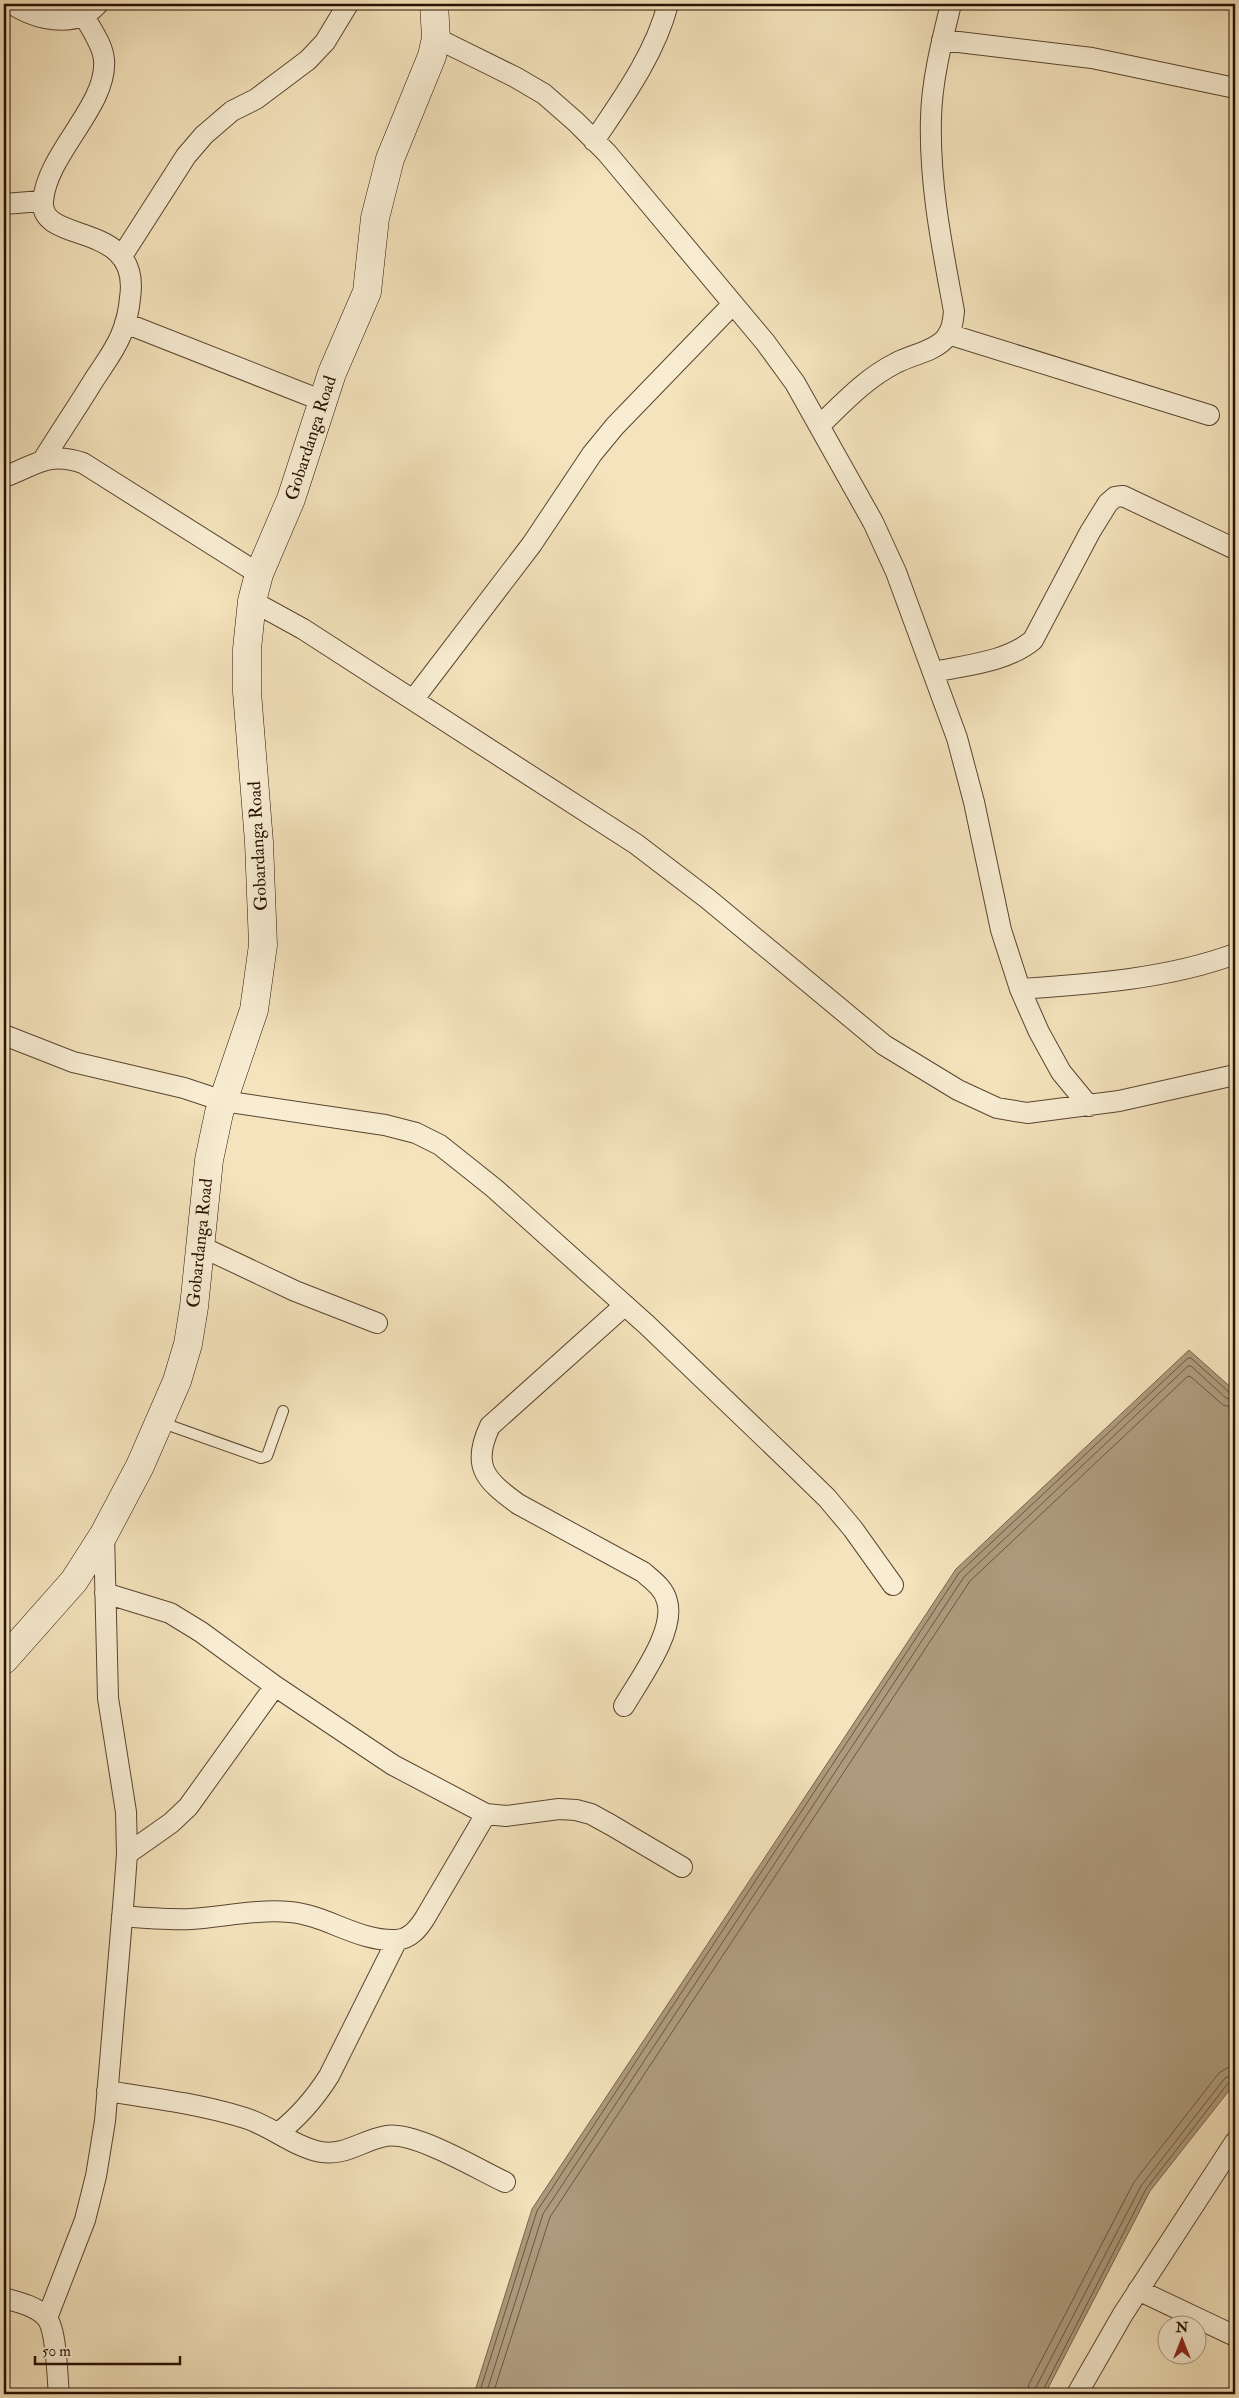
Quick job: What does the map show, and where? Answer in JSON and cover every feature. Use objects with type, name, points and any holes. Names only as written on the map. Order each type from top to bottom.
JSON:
[{"type":"main road","name":"Gobardanga Road","points":[[4,1660],[74,1581],[104,1534],[140,1466],[177,1381],[188,1344],[194,1307],[209,1160],[224,1101],[254,1010],[263,945],[259,842],[247,692],[247,649],[252,601],[259,574],[292,499],[332,373],[367,292],[371,268],[372,237],[386,175],[404,120],[432,56],[436,38],[434,4]]},
{"type":"street","points":[[12,4],[48,20],[91,10],[104,59],[103,76],[96,95],[55,164],[42,201],[44,214],[56,224],[106,242],[122,256],[130,270],[132,290],[125,323],[110,356],[43,460]]},
{"type":"street","points":[[122,256],[186,156],[204,134],[232,111],[256,99],[308,60],[325,42],[348,4]]},
{"type":"street","points":[[594,141],[631,85],[658,34],[668,4]]},
{"type":"street","points":[[819,426],[873,376],[897,362],[936,346],[948,334],[954,311],[935,202],[932,136],[935,75],[951,4]]},
{"type":"street","points":[[436,38],[515,77],[544,94],[594,141],[766,342],[794,384],[877,530],[896,572],[957,738],[974,802],[1001,930],[1020,989],[1038,1032],[1061,1072],[1089,1106]]},
{"type":"street","points":[[942,40],[1092,58],[1235,88]]},
{"type":"street","points":[[4,204],[42,201]]},
{"type":"street","points":[[413,700],[532,544],[592,454],[615,426],[732,304]]},
{"type":"street","points":[[125,323],[323,401]]},
{"type":"street","points":[[948,334],[1210,416]]},
{"type":"street","points":[[4,477],[43,460],[66,457],[83,463],[259,574]]},
{"type":"street","points":[[934,672],[1001,657],[1022,649],[1033,640],[1090,532],[1108,503],[1114,497],[1123,496],[1235,548]]},
{"type":"street","points":[[252,601],[303,629],[636,844],[708,899],[884,1045],[958,1090],[997,1108],[1027,1113],[1089,1106],[1235,1075]]},
{"type":"street","points":[[1020,989],[1106,982],[1176,970],[1235,954]]},
{"type":"street","points":[[4,1035],[73,1062],[184,1088],[224,1101],[385,1125],[416,1133],[440,1145],[494,1188],[625,1305],[828,1498],[893,1585]]},
{"type":"street","points":[[200,1246],[295,1291],[377,1323]]},
{"type":"street","points":[[624,1706],[665,1631],[667,1601],[657,1584],[643,1572],[518,1504],[500,1491],[485,1473],[480,1458],[483,1441],[490,1426],[625,1305]]},
{"type":"street","points":[[47,2318],[70,2260],[94,2185],[105,2121],[127,1854],[122,1779],[108,1698],[104,1534]]},
{"type":"street","points":[[105,1593],[170,1613],[201,1632],[275,1686],[393,1765],[486,1814],[506,1816],[559,1809],[576,1810],[591,1814],[682,1867]]},
{"type":"street","points":[[127,1854],[171,1823],[188,1807],[275,1686]]},
{"type":"street","points":[[122,1916],[191,1919],[245,1912],[290,1912],[315,1917],[361,1935],[396,1940],[409,1937],[418,1929],[486,1814]]},
{"type":"street","points":[[278,2133],[295,2120],[330,2076],[396,1940]]},
{"type":"street","points":[[107,2091],[178,2102],[246,2118],[319,2151],[333,2153],[388,2136],[402,2136],[420,2141],[505,2182]]},
{"type":"street","points":[[1084,2392],[1138,2290],[1230,2163],[1235,2142]]},
{"type":"street","points":[[1138,2290],[1235,2336]]},
{"type":"street","points":[[4,2298],[26,2305],[47,2318],[52,2329],[59,2394]]},
{"type":"lane","points":[[159,1422],[261,1458],[267,1456],[282,1411]]},
{"type":"water","points":[[1189,1350],[1235,1391],[1235,2083],[1150,2191],[1045,2394],[474,2394],[532,2209],[956,1569]]}]
